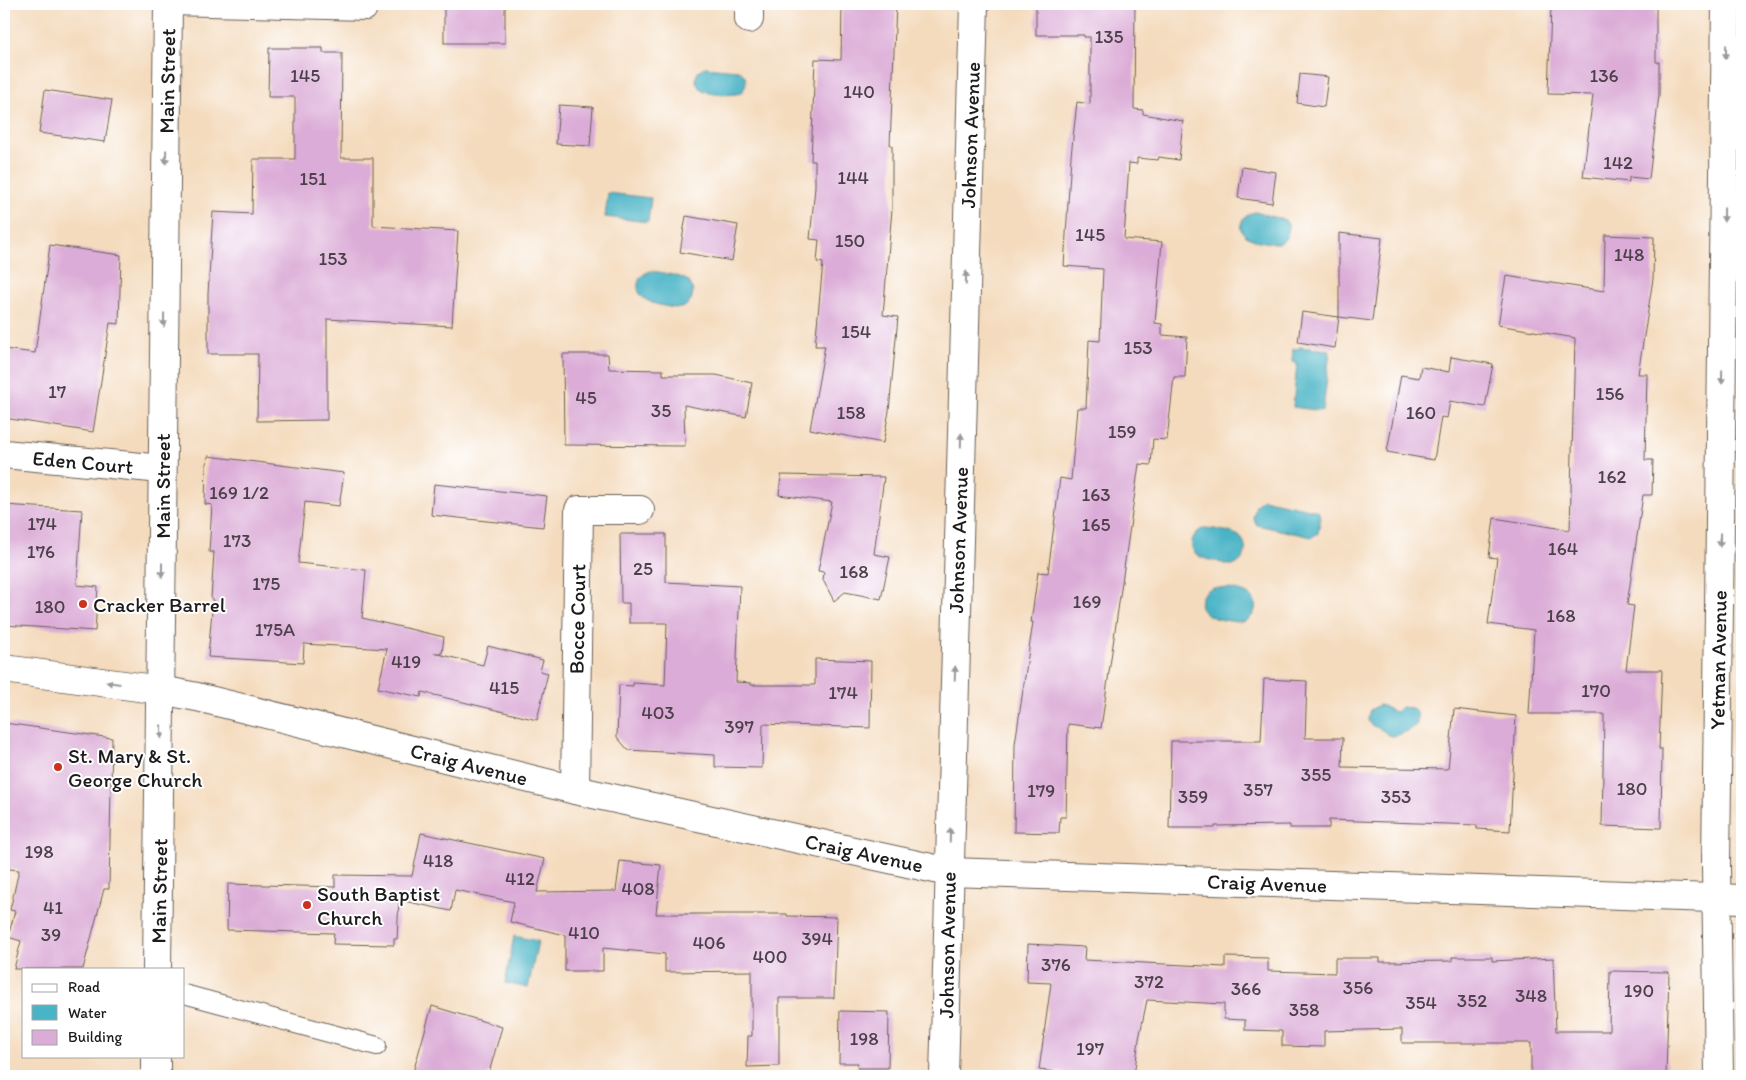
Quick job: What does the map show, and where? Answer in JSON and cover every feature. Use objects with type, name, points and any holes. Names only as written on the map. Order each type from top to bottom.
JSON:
[{"type":"street","name":"Johnson Avenue","points":[[944,1076],[974,4]]},
{"type":"street","name":"Yetman Avenue","points":[[1719,1076],[1729,899],[1726,4]]},
{"type":"street","name":"Main Street","points":[[158,968],[168,5]]},
{"type":"street","name":"Eden Court","points":[[4,454],[162,469]]},
{"type":"street","name":"Bocce Court","points":[[575,790],[578,510],[640,510]]},
{"type":"street","name":"Craig Avenue","points":[[4,669],[161,690],[211,700],[575,790],[949,872],[1729,899]]},
{"type":"street","points":[[156,1058],[156,1076]]},
{"type":"lane","points":[[168,5],[367,10],[367,4]]},
{"type":"lane","points":[[185,994],[377,1046]]},
{"type":"water","points":[[705,67],[738,70],[744,75],[746,80],[743,90],[741,93],[721,95],[701,89],[697,85],[696,77],[701,69]]},
{"type":"water","points":[[608,193],[651,198],[648,222],[605,217]]},
{"type":"water","points":[[1255,212],[1285,220],[1289,226],[1287,238],[1274,243],[1256,240],[1245,235],[1241,228],[1242,221],[1247,215]]},
{"type":"water","points":[[651,271],[665,273],[688,281],[693,294],[689,303],[681,308],[676,308],[657,305],[645,299],[638,290],[639,279]]},
{"type":"water","points":[[1299,347],[1330,350],[1323,411],[1293,407],[1297,363],[1292,362],[1293,349],[1299,349]]},
{"type":"water","points":[[1263,499],[1318,511],[1321,517],[1318,533],[1312,537],[1257,525],[1253,518],[1256,505]]},
{"type":"water","points":[[1205,528],[1239,536],[1245,549],[1245,554],[1240,562],[1227,565],[1197,555],[1192,548],[1193,538],[1195,534]]},
{"type":"water","points":[[1213,588],[1236,590],[1249,595],[1255,602],[1253,615],[1246,621],[1241,622],[1221,620],[1208,615],[1203,611],[1201,599],[1206,592]]},
{"type":"water","points":[[1379,705],[1396,712],[1401,707],[1412,708],[1417,713],[1417,724],[1401,734],[1389,735],[1370,724],[1368,719],[1370,710]]},
{"type":"water","points":[[514,936],[538,941],[528,988],[505,983]]},
{"type":"building","points":[[444,4],[505,4],[505,43],[444,43]]},
{"type":"building","points":[[842,4],[896,4],[890,145],[892,145],[892,209],[883,315],[898,317],[889,411],[883,443],[810,429],[825,346],[815,346],[823,263],[817,262],[819,240],[810,239],[815,187],[815,161],[811,161],[815,59],[841,60]]},
{"type":"building","points":[[1036,4],[1135,4],[1134,109],[1143,110],[1143,114],[1183,121],[1179,160],[1159,157],[1158,160],[1137,158],[1137,164],[1129,163],[1124,239],[1162,242],[1155,323],[1162,324],[1162,335],[1187,337],[1185,377],[1174,377],[1167,440],[1153,439],[1151,465],[1139,464],[1101,728],[1068,724],[1066,817],[1060,817],[1059,833],[1014,832],[1015,744],[1033,622],[1031,622],[1038,572],[1048,573],[1060,478],[1071,480],[1077,408],[1086,408],[1089,340],[1100,341],[1103,269],[1064,266],[1071,156],[1077,102],[1090,104],[1090,37],[1084,37],[1084,35],[1036,35]]},
{"type":"building","points":[[1566,4],[1656,4],[1656,62],[1659,62],[1659,95],[1649,179],[1629,177],[1629,182],[1583,177],[1593,95],[1548,94],[1551,7],[1566,7]]},
{"type":"building","points":[[269,48],[323,48],[323,53],[342,53],[341,158],[373,158],[373,226],[458,231],[452,326],[327,319],[327,420],[257,421],[258,354],[208,354],[208,294],[213,212],[252,214],[253,159],[295,159],[295,97],[268,97]]},
{"type":"building","points":[[1300,74],[1328,77],[1324,107],[1297,103]]},
{"type":"building","points":[[45,90],[112,100],[105,142],[39,133]]},
{"type":"building","points":[[559,105],[593,107],[590,146],[556,144]]},
{"type":"building","points":[[1242,167],[1276,172],[1272,203],[1238,198]]},
{"type":"building","points":[[686,216],[738,225],[732,261],[680,252]]},
{"type":"building","points":[[1339,233],[1382,238],[1372,321],[1339,317]]},
{"type":"building","points":[[1605,235],[1654,237],[1653,279],[1638,374],[1647,374],[1645,460],[1653,460],[1652,495],[1643,495],[1627,605],[1634,606],[1626,670],[1662,670],[1659,749],[1662,749],[1661,828],[1602,826],[1604,714],[1529,714],[1534,630],[1488,624],[1497,558],[1489,557],[1494,518],[1570,530],[1575,338],[1498,325],[1506,276],[1604,291]]},
{"type":"building","points":[[50,245],[121,255],[119,324],[110,323],[93,432],[4,418],[4,349],[35,353]]},
{"type":"building","points":[[1302,312],[1339,317],[1335,348],[1298,342]]},
{"type":"building","points":[[563,354],[608,354],[609,369],[663,370],[663,375],[716,375],[752,383],[746,417],[684,405],[685,446],[564,445]]},
{"type":"building","points":[[1451,357],[1493,364],[1485,407],[1450,401],[1447,418],[1441,417],[1434,460],[1387,452],[1401,375],[1419,378],[1421,367],[1449,372]]},
{"type":"building","points":[[208,456],[344,473],[339,506],[305,502],[298,563],[366,570],[362,618],[444,637],[442,653],[434,653],[483,665],[488,646],[543,660],[540,671],[548,673],[537,720],[422,692],[421,697],[378,688],[387,649],[304,644],[303,663],[208,657],[213,599],[211,599],[214,552],[209,552],[212,505],[205,504],[206,463]]},
{"type":"building","points":[[781,475],[884,477],[874,554],[890,557],[881,599],[845,592],[834,601],[823,580],[824,572],[818,571],[832,502],[779,495]]},
{"type":"building","points":[[434,484],[547,496],[543,527],[431,515]]},
{"type":"building","points":[[4,505],[82,510],[77,585],[98,587],[95,631],[4,625]]},
{"type":"building","points":[[620,534],[666,534],[666,582],[740,586],[736,682],[751,683],[751,685],[815,685],[815,659],[871,661],[870,728],[763,724],[762,768],[715,767],[715,755],[628,750],[617,737],[619,685],[633,686],[633,683],[665,685],[667,623],[629,623],[629,603],[621,603]]},
{"type":"building","points":[[1264,679],[1307,681],[1305,738],[1343,738],[1342,767],[1448,769],[1454,709],[1516,716],[1510,831],[1477,829],[1477,825],[1329,820],[1329,828],[1290,828],[1290,825],[1169,828],[1171,741],[1261,741]]},
{"type":"building","points":[[4,723],[112,738],[109,889],[104,889],[83,968],[14,969],[21,941],[8,937],[15,911],[10,910],[19,870],[9,869],[9,867],[4,866]]},
{"type":"building","points":[[421,833],[545,859],[537,892],[616,891],[620,861],[661,865],[656,914],[787,914],[787,916],[837,917],[834,998],[779,998],[779,1066],[747,1067],[748,1036],[752,1036],[752,971],[665,972],[665,954],[603,948],[603,971],[565,971],[565,935],[510,922],[514,902],[455,890],[451,911],[399,900],[397,939],[394,939],[394,945],[333,944],[334,933],[227,930],[228,884],[335,887],[335,875],[412,876]]},
{"type":"building","points":[[1028,944],[1085,947],[1084,960],[1225,967],[1225,957],[1268,958],[1268,971],[1335,973],[1335,958],[1380,958],[1380,962],[1452,961],[1452,957],[1492,957],[1492,961],[1553,958],[1556,1031],[1609,1031],[1610,971],[1669,972],[1666,1076],[1531,1076],[1531,1043],[1402,1043],[1402,1029],[1324,1031],[1324,1047],[1282,1046],[1282,1031],[1245,1030],[1245,1020],[1224,1019],[1224,1004],[1147,1000],[1134,1076],[1089,1076],[1039,1070],[1051,983],[1027,982]]},
{"type":"building","points":[[432,1006],[502,1027],[488,1076],[412,1076]]},
{"type":"building","points":[[840,1011],[889,1012],[888,1068],[857,1068],[858,1063],[839,1063]]},
{"type":"place","name":"Cracker Barrel","points":[[83,604]]},
{"type":"place","name":"St. Mary & St. George Church","points":[[58,767]]},
{"type":"place","name":"South Baptist Church","points":[[307,905]]}]
